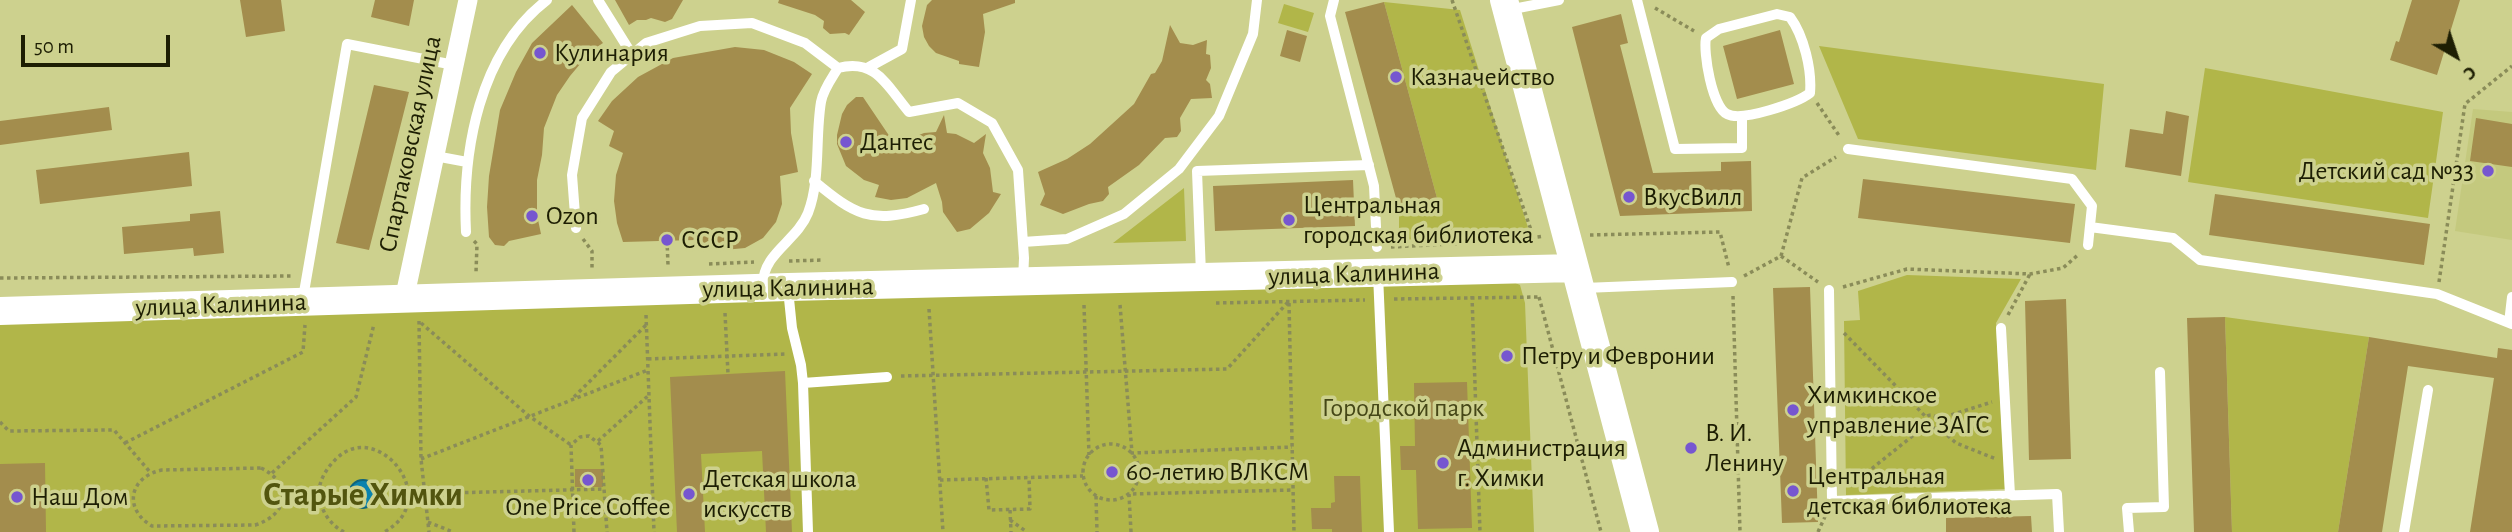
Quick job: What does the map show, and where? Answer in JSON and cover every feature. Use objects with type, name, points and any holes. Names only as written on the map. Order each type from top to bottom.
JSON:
[{"type":"street","name":"Спартаковская улица","points":[[404,300],[468,0]]},
{"type":"street","points":[[1504,3],[1645,532]]},
{"type":"street","name":"улица Калинина","points":[[0,311],[304,314],[404,300],[730,276],[776,287],[1023,283],[1201,278],[1378,260],[1578,278]]},
{"type":"lane","points":[[466,232],[464,200],[467,162],[478,111],[498,59],[527,15],[547,0]]},
{"type":"lane","points":[[598,0],[631,53]]},
{"type":"lane","points":[[869,68],[902,49],[911,0]]},
{"type":"lane","points":[[1023,242],[1067,239],[1124,214],[1179,169],[1219,116],[1253,34],[1257,0]]},
{"type":"lane","points":[[1334,0],[1330,16],[1374,186],[1389,532]]},
{"type":"lane","points":[[1504,3],[1559,0]]},
{"type":"lane","points":[[1637,0],[1675,149],[1742,148],[1742,116]]},
{"type":"lane","points":[[1777,14],[1790,17],[1797,27],[1811,80],[1810,93],[1799,101],[1742,116],[1727,114],[1717,104],[1704,50],[1706,38],[1719,29],[1777,14]]},
{"type":"lane","points":[[576,228],[572,175],[582,118],[611,72],[646,43],[700,26],[752,23],[805,43],[838,68]]},
{"type":"lane","points":[[304,314],[347,44],[454,65]]},
{"type":"lane","points":[[808,532],[803,383],[798,353],[792,328],[776,287],[763,272],[769,261],[805,220],[812,203],[822,99],[838,68],[853,64],[869,68],[909,112],[958,103],[992,123],[1018,170],[1023,283]]},
{"type":"lane","points":[[1848,149],[2072,179],[2092,206],[2088,245]]},
{"type":"lane","points":[[435,156],[467,162]]},
{"type":"lane","points":[[1201,278],[1197,171],[1369,165]]},
{"type":"lane","points":[[814,181],[842,204],[868,215],[894,218],[924,209]]},
{"type":"lane","points":[[2090,227],[2173,237],[2200,260],[2437,294],[2510,324],[2512,297]]},
{"type":"lane","points":[[1578,278],[1732,282]]},
{"type":"lane","points":[[1829,290],[1832,501],[2057,494],[2059,532]]},
{"type":"lane","points":[[2001,328],[2010,495]]},
{"type":"lane","points":[[2129,532],[2127,508],[2164,507],[2160,372]]},
{"type":"lane","points":[[803,383],[887,377]]},
{"type":"lane","points":[[2404,532],[2428,390]]},
{"type":"path","points":[[1452,0],[1532,236]]},
{"type":"path","points":[[1652,6],[1706,38]]},
{"type":"path","points":[[2437,294],[2465,104],[2512,66]]},
{"type":"path","points":[[1732,282],[1781,256],[1802,178],[1848,149],[1810,93]]},
{"type":"path","points":[[576,228],[592,251],[592,268]]},
{"type":"path","points":[[466,232],[477,244],[476,272]]},
{"type":"path","points":[[1599,234],[1720,232],[1732,282],[1740,532]]},
{"type":"path","points":[[667,240],[668,265]]},
{"type":"path","points":[[1781,256],[1829,290],[1907,269],[2030,274],[2063,268],[2088,245]]},
{"type":"path","points":[[2001,328],[2030,274]]},
{"type":"path","points":[[728,374],[725,314],[731,301],[730,276]]},
{"type":"path","points":[[1472,298],[1480,532]]},
{"type":"path","points":[[1539,298],[1601,532]]},
{"type":"path","points":[[887,377],[1227,369],[1289,301],[1294,532]]},
{"type":"path","points":[[1121,305],[1132,453]]},
{"type":"path","points":[[1084,306],[1089,454]]},
{"type":"path","points":[[929,309],[943,532]]},
{"type":"path","points":[[125,443],[303,352],[304,314]]},
{"type":"path","points":[[646,315],[654,532]]},
{"type":"path","points":[[1829,318],[1926,417]]},
{"type":"path","points":[[429,532],[421,459],[419,321],[529,416],[571,445]]},
{"type":"path","points":[[272,473],[356,397],[374,324]]},
{"type":"path","points":[[571,400],[647,324]]},
{"type":"path","points":[[648,359],[798,353]]},
{"type":"path","points":[[421,459],[648,370]]},
{"type":"path","points":[[598,440],[649,395]]},
{"type":"path","points":[[1938,419],[2005,398]]},
{"type":"path","points":[[1926,417],[1932,415],[1938,419]]},
{"type":"path","points":[[1818,532],[1832,501],[1925,426],[1926,417]]},
{"type":"path","points":[[1937,426],[1938,419]]},
{"type":"path","points":[[0,422],[9,431],[114,430],[150,472]]},
{"type":"path","points":[[1925,426],[1931,429],[1937,426]]},
{"type":"path","points":[[1937,426],[1956,443],[2009,464]]},
{"type":"path","points":[[573,532],[571,445],[580,437],[589,436],[598,440],[601,445],[607,532]]},
{"type":"path","points":[[1131,532],[1129,494],[1139,479],[1137,460],[1132,453],[1115,444],[1105,444],[1089,454],[1083,475],[1090,491],[1096,496],[1113,501],[1129,494],[1293,490]]},
{"type":"path","points":[[1132,453],[1292,447]]},
{"type":"path","points":[[344,532],[334,527],[321,508],[319,491],[325,471],[338,457],[354,450],[373,449],[389,456],[405,475],[409,494],[406,509],[394,527],[384,532]]},
{"type":"path","points":[[1469,456],[1580,453]]},
{"type":"path","points":[[261,468],[272,473],[281,486],[279,511],[268,521],[255,525],[152,526],[142,521],[136,513],[133,495],[140,479],[150,472],[261,468]]},
{"type":"path","points":[[940,480],[1083,475]]},
{"type":"path","points":[[986,478],[989,510],[1010,510],[1030,509],[1029,477]]},
{"type":"path","points":[[409,494],[604,489]]},
{"type":"path","points":[[282,492],[319,491]]},
{"type":"path","points":[[1096,496],[1097,532]]},
{"type":"path","points":[[1010,510],[1011,532]]},
{"type":"path","points":[[1010,520],[1027,532]]},
{"type":"path","points":[[428,522],[453,532]]},
{"type":"path","points":[[255,525],[259,532]]},
{"type":"path","points":[[148,532],[152,526]]},
{"type":"shaded area","name":"Детский сад №33","points":[[2473,109],[2512,112],[2512,240],[2455,231]]},
{"type":"green space","points":[[1384,2],[1460,10],[1530,234],[1399,240],[1399,209],[1437,198]]},
{"type":"green space","points":[[1284,4],[1314,13],[1308,32],[1278,23]]},
{"type":"green space","points":[[1819,46],[2104,84],[2096,170],[1858,139]]},
{"type":"green space","points":[[2205,68],[2443,112],[2428,218],[2188,182]]},
{"type":"green space","points":[[1184,188],[1186,241],[1113,243]]},
{"type":"green space","points":[[1907,275],[2021,279],[1996,323],[2005,489],[1846,495],[1844,321],[1860,320],[1858,291]]},
{"type":"green space","name":"Городской парк","points":[[1513,282],[1520,285],[1525,303],[1534,532],[0,532],[0,322],[637,303]]},
{"type":"green space","points":[[2225,317],[2369,337],[2338,532],[2232,532]]},
{"type":"water","points":[[363,480],[373,484],[377,494],[373,504],[363,508],[353,504],[349,494],[353,484]]},
{"type":"building","points":[[240,0],[281,0],[285,31],[246,37]]},
{"type":"building","points":[[375,0],[414,0],[409,26],[371,17]]},
{"type":"building","points":[[615,0],[683,0],[672,19],[665,22],[651,18],[637,20],[629,25]]},
{"type":"building","points":[[779,0],[851,0],[865,12],[849,35],[830,34],[823,28],[824,21],[815,15],[778,3]]},
{"type":"building","points":[[932,0],[1015,0],[1015,3],[983,14],[985,32],[979,67],[959,64],[959,61],[936,53],[929,46],[922,26],[927,5]]},
{"type":"building","points":[[2412,0],[2460,0],[2437,75],[2390,60],[2396,41],[2399,42]]},
{"type":"building","points":[[1384,2],[1437,198],[1399,209],[1345,12]]},
{"type":"building","points":[[572,5],[603,43],[591,51],[570,76],[557,95],[544,128],[537,180],[537,215],[541,234],[509,241],[504,246],[495,245],[489,237],[487,207],[489,176],[500,110],[532,43]]},
{"type":"building","points":[[1621,14],[1628,43],[1620,45],[1653,173],[1721,171],[1721,162],[1751,161],[1752,211],[1620,216],[1572,27]]},
{"type":"building","points":[[1170,25],[1180,43],[1193,45],[1207,40],[1206,54],[1210,55],[1211,68],[1206,80],[1210,84],[1212,98],[1191,99],[1180,118],[1181,131],[1177,137],[1165,138],[1139,165],[1108,187],[1109,194],[1103,201],[1063,214],[1040,205],[1045,194],[1038,172],[1067,159],[1090,144],[1134,104],[1151,74],[1155,73],[1162,61]]},
{"type":"building","points":[[1287,30],[1307,36],[1300,62],[1280,56]]},
{"type":"building","points":[[1780,30],[1794,84],[1737,99],[1723,46]]},
{"type":"building","points":[[735,47],[764,50],[794,62],[812,74],[790,108],[791,133],[798,172],[780,176],[782,204],[776,222],[763,238],[745,248],[724,250],[695,240],[623,242],[614,201],[616,175],[623,153],[609,146],[614,131],[598,121],[612,101],[638,77],[673,58]]},
{"type":"building","points":[[374,85],[409,92],[369,250],[336,243]]},
{"type":"building","points":[[856,97],[863,97],[890,137],[898,137],[902,142],[924,133],[936,132],[944,115],[947,133],[956,134],[974,143],[986,134],[983,153],[990,168],[993,192],[1001,194],[989,213],[970,229],[957,232],[943,212],[936,183],[907,198],[891,200],[875,197],[879,185],[864,180],[846,166],[837,144],[842,114]]},
{"type":"building","points":[[109,107],[112,130],[0,145],[0,121]]},
{"type":"building","points":[[2166,111],[2189,116],[2181,176],[2125,167],[2130,129],[2163,134]]},
{"type":"building","points":[[2476,118],[2512,124],[2512,167],[2470,161]]},
{"type":"building","points":[[189,152],[192,186],[40,204],[36,170]]},
{"type":"building","points":[[1863,179],[2075,204],[2070,243],[1858,218]]},
{"type":"building","points":[[1353,180],[1355,226],[1215,231],[1213,186]]},
{"type":"building","points":[[2215,194],[2430,224],[2424,265],[2209,235]]},
{"type":"building","points":[[220,211],[224,253],[194,256],[193,248],[124,254],[122,227],[190,221],[190,214]]},
{"type":"building","points":[[1810,287],[1818,522],[1782,523],[1773,288]]},
{"type":"building","points":[[2066,299],[2071,459],[2029,460],[2025,301]]},
{"type":"building","points":[[2225,317],[2232,532],[2194,532],[2187,318]]},
{"type":"building","points":[[2369,337],[2497,358],[2498,348],[2512,350],[2512,532],[2470,532],[2494,378],[2408,366],[2382,532],[2338,532]]},
{"type":"building","points":[[785,371],[792,532],[766,532],[762,451],[701,454],[705,532],[677,532],[670,377]]},
{"type":"building","points":[[1467,382],[1472,528],[1418,529],[1416,470],[1401,470],[1400,446],[1415,446],[1414,383]]},
{"type":"building","points":[[45,463],[46,532],[0,532],[0,464]]},
{"type":"building","points":[[575,469],[603,469],[603,487],[575,487]]},
{"type":"building","points":[[1334,476],[1360,476],[1362,532],[1312,529],[1311,508],[1331,508],[1331,503],[1335,502]]},
{"type":"building","points":[[2031,516],[2032,532],[1946,532],[1946,518]]},
{"type":"place","name":"Кулинария","points":[[540,53]]},
{"type":"place","name":"Казначейство","points":[[1396,77]]},
{"type":"place","name":"Дантес","points":[[846,142]]},
{"type":"place","name":"Детский сад №33","points":[[2488,171]]},
{"type":"place","name":"ВкусВилл","points":[[1629,197]]},
{"type":"place","name":"Ozon","points":[[532,216]]},
{"type":"place","name":"Центральная городская библиотека","points":[[1289,220]]},
{"type":"place","name":"СССР","points":[[667,240]]},
{"type":"place","name":"Петру и Февронии","points":[[1507,356]]},
{"type":"place","name":"Химкинское управление ЗАГС","points":[[1793,410]]},
{"type":"place","name":"В. И. Ленину","points":[[1691,448]]},
{"type":"place","name":"Администрация г. Химки","points":[[1443,463]]},
{"type":"place","name":"60-летию ВЛКСМ","points":[[1112,472]]},
{"type":"place","name":"One Price Coffee","points":[[588,480]]},
{"type":"place","name":"Центральная детская библиотека","points":[[1793,491]]},
{"type":"place","name":"Детская школа искусств","points":[[689,494]]},
{"type":"place","name":"Наш Дом","points":[[17,497]]},
{"type":"district","name":"Старые Химки","points":[[363,495]]}]
